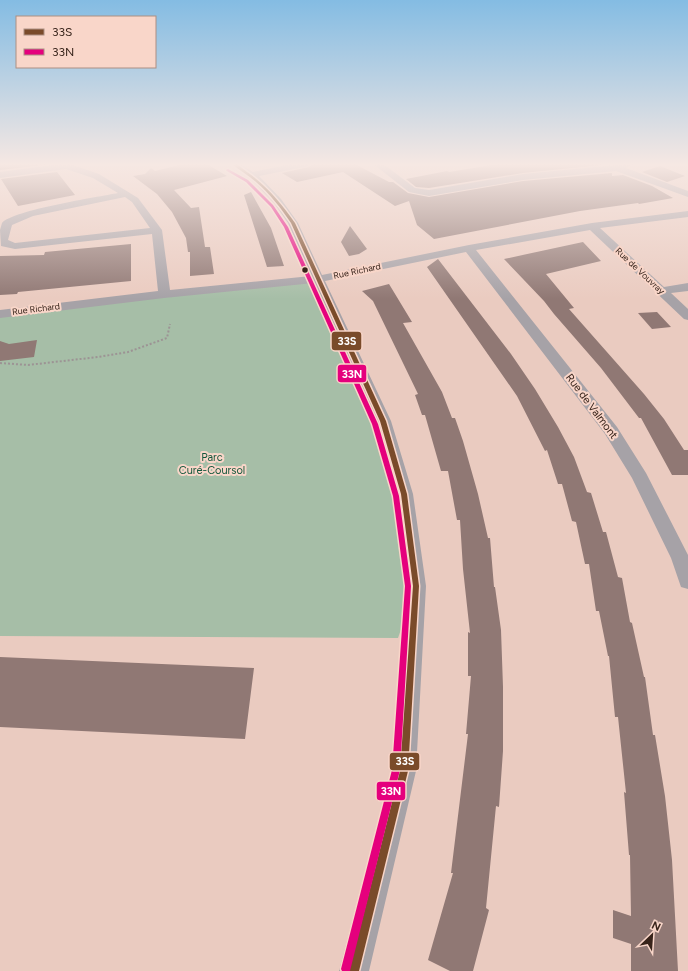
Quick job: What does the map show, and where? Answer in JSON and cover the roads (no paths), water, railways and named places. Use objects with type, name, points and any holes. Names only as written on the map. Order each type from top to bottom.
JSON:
[{"type":"street","points":[[58,208],[30,214],[13,220],[7,224],[3,240],[5,244],[16,246],[157,230]]},
{"type":"street","points":[[141,208],[157,230],[164,294]]},
{"type":"street","points":[[283,208],[293,223],[383,421],[404,494],[416,586],[404,771],[354,971]]},
{"type":"street","name":"Rue Richard","points":[[0,314],[164,294],[319,279],[469,248],[592,226],[688,214]]},
{"type":"street","name":"Rue de Vouvray","points":[[592,226],[688,316]]},
{"type":"street","name":"Rue de Valmont","points":[[469,248],[612,431],[640,476],[680,558],[688,581]]},
{"type":"street","points":[[661,291],[688,287]]},
{"type":"park label","name":"Parc Curé-Coursol","points":[[212,463]]}]
